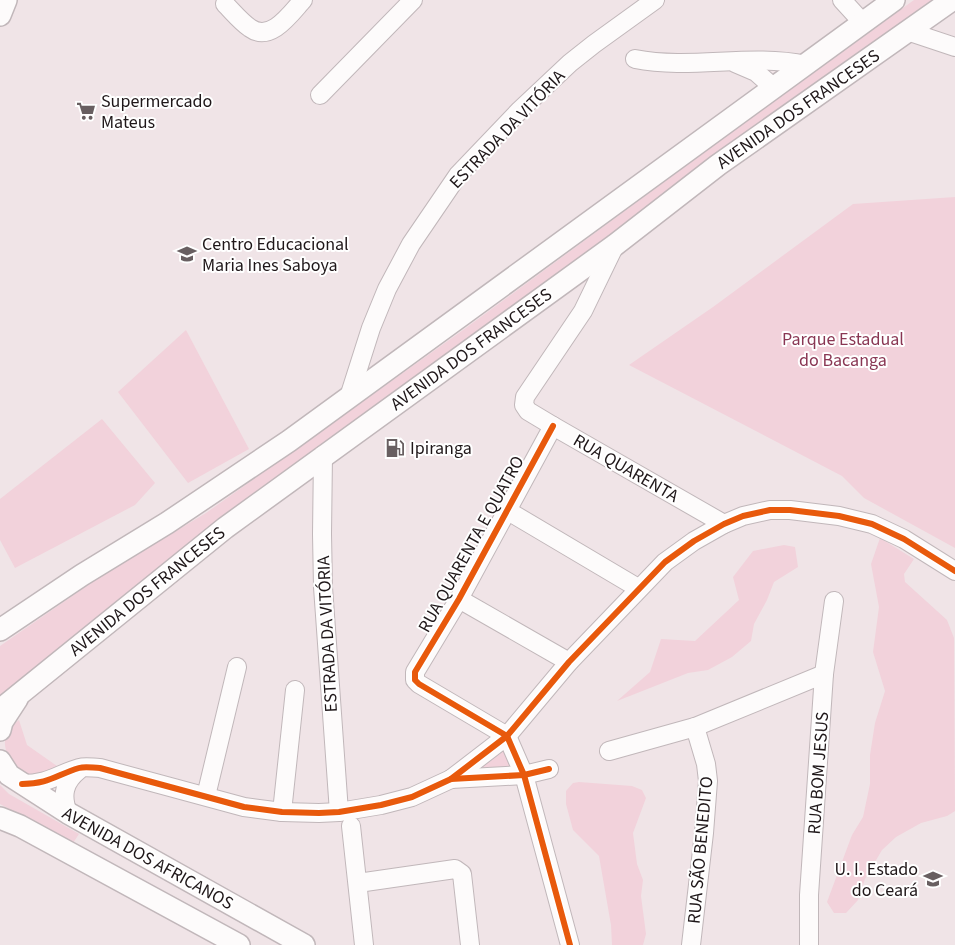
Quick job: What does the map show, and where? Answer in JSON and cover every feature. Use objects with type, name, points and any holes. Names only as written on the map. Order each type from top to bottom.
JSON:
[{"type":"main road","points":[[0,16],[6,0]]},
{"type":"main road","name":"AVENIDA DOS FRANCESES","points":[[0,630],[82,575],[167,523],[289,441],[894,0]]},
{"type":"main road","name":"AVENIDA DOS FRANCESES","points":[[0,710],[224,528],[615,245],[718,165],[952,0]]},
{"type":"main road","points":[[0,730],[2,722],[20,695]]},
{"type":"main road","name":"AVENIDA DOS AFRICANOS","points":[[0,761],[9,774],[22,784],[68,813],[304,945]]},
{"type":"main road","name":"AVENIDA DOS AFRICANOS","points":[[0,818],[20,826],[239,945]]},
{"type":"street","points":[[225,4],[250,28],[258,32],[267,32],[276,28],[304,0]]},
{"type":"street","points":[[320,95],[413,0]]},
{"type":"street","points":[[842,0],[863,23]]},
{"type":"street","name":"ESTRADA DA VITÓRIA","points":[[349,397],[371,328],[387,289],[410,244],[458,176],[544,87],[594,44],[650,2]]},
{"type":"street","points":[[907,31],[955,47]]},
{"type":"street","points":[[635,59],[653,63],[676,64],[777,60],[806,64]]},
{"type":"street","points":[[735,62],[756,72],[774,88]]},
{"type":"street","name":"RUA QUARENTA","points":[[615,245],[583,310],[524,401],[528,411],[724,524]]},
{"type":"street","points":[[566,280],[576,282],[583,287],[586,297],[583,310]]},
{"type":"street","name":"RUA QUARENTA E QUATRO","points":[[506,736],[418,684],[414,677],[415,672],[459,599],[508,511],[553,426]]},
{"type":"street","name":"ESTRADA DA VITÓRIA","points":[[323,455],[323,588],[339,812]]},
{"type":"street","points":[[22,784],[34,784],[51,780],[81,768],[107,769],[244,808],[282,812],[339,812],[381,805],[412,797],[451,779],[506,736],[569,662],[665,562],[680,550],[724,524],[743,516],[770,510],[790,510],[840,516],[872,524],[904,539],[955,572]]},
{"type":"street","points":[[508,511],[638,588]]},
{"type":"street","points":[[459,599],[569,662]]},
{"type":"street","name":"RUA BOM JESUS","points":[[809,945],[809,895],[824,674],[834,602]]},
{"type":"street","points":[[206,796],[237,667]]},
{"type":"street","points":[[609,751],[694,727],[824,674]]},
{"type":"street","points":[[282,812],[295,690]]},
{"type":"street","name":"RUA SÃO BENEDITO","points":[[692,945],[708,781],[706,764],[694,727]]},
{"type":"street","points":[[506,736],[524,775],[570,945]]},
{"type":"street","points":[[68,813],[64,802],[65,786],[70,778],[81,768]]},
{"type":"street","points":[[451,779],[524,775],[549,769]]},
{"type":"street","points":[[351,826],[364,945]]},
{"type":"street","points":[[358,883],[454,869],[460,871],[462,874],[470,945]]},
{"type":"green space","points":[[914,0],[932,0],[355,422],[0,698],[0,646],[101,576],[206,513],[459,333]]},
{"type":"green space","name":"Parque Estadual do Bacanga","points":[[955,197],[955,548],[864,498],[842,476],[629,365],[713,307],[853,204]]},
{"type":"green space","points":[[186,330],[249,449],[188,483],[118,392]]},
{"type":"green space","points":[[102,419],[155,483],[135,505],[15,568],[0,540],[0,499]]},
{"type":"green space","points":[[880,538],[914,559],[904,574],[905,582],[947,620],[954,638],[955,811],[947,816],[921,823],[896,837],[882,850],[865,879],[858,900],[846,913],[834,913],[827,902],[852,835],[863,817],[870,784],[870,755],[875,723],[885,691],[873,652],[879,607],[871,564]]},
{"type":"green space","points":[[784,545],[795,547],[798,567],[774,582],[754,624],[751,641],[732,657],[708,670],[688,673],[617,701],[650,672],[661,639],[695,641],[739,600],[733,577],[753,551]]},
{"type":"green space","points":[[19,720],[27,745],[57,766],[36,777],[28,777],[22,775],[12,765],[6,751],[5,737],[7,731]]},
{"type":"green space","points":[[507,746],[515,769],[473,771]]},
{"type":"green space","points":[[573,783],[632,786],[642,790],[646,798],[633,833],[637,864],[643,880],[641,896],[646,934],[643,945],[612,945],[611,925],[599,856],[573,830],[566,804],[566,791]]},
{"type":"green space","points":[[0,785],[9,794],[79,834],[73,843],[0,804]]},
{"type":"cycle path","points":[[553,426],[459,599],[415,672],[415,680],[507,736],[524,775],[570,945]]},
{"type":"cycle path","points":[[451,779],[507,736],[569,662],[665,562],[694,541],[724,524],[743,516],[770,510],[790,510],[839,516],[872,524],[904,539],[955,571]]},
{"type":"cycle path","points":[[22,784],[46,781],[82,767],[100,768],[244,807],[282,812],[319,813],[339,812],[381,805],[412,797],[451,779],[524,775],[549,769]]},
{"type":"place","name":"Supermercado Mateus","points":[[86,111]]},
{"type":"place","name":"Centro Educacional Maria Ines Saboya","points":[[187,254]]},
{"type":"place","name":"Ipiranga","points":[[395,448]]},
{"type":"place","name":"U. I. Estado do Ceará","points":[[933,879]]}]
